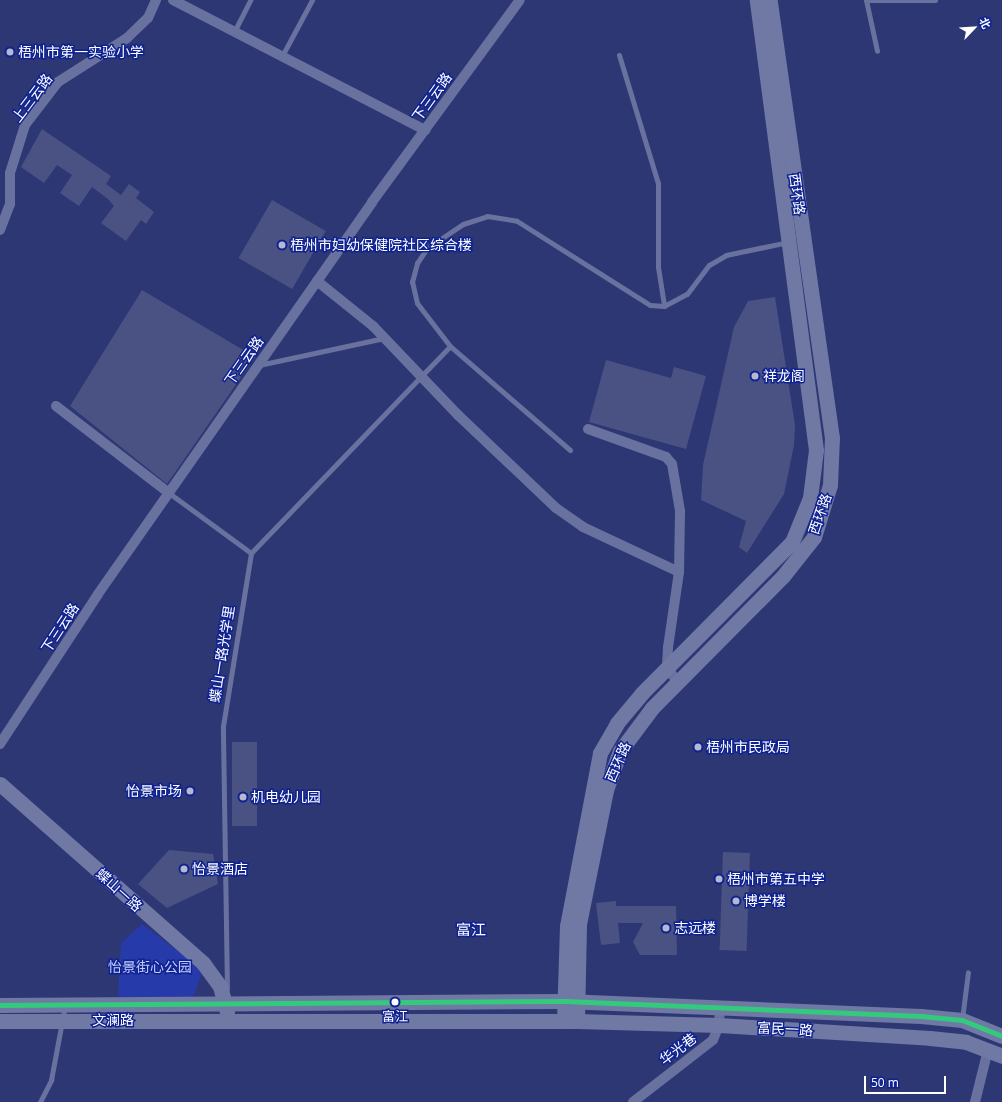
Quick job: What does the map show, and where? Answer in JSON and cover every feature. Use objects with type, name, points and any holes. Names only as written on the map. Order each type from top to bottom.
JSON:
[{"type":"main road","name":"西环路","points":[[571,1001],[567,926],[594,771],[617,723],[667,668],[792,542],[810,498],[816,450],[757,0]]},
{"type":"main road","name":"西环路","points":[[571,1001],[579,924],[608,784],[629,737],[677,681],[782,576],[814,537],[830,485],[832,438],[770,0]]},
{"type":"main road","name":"蝶山一路","points":[[0,784],[202,963],[220,986],[228,1004]]},
{"type":"main road","name":"富民一路","points":[[228,1004],[571,1001],[720,1007],[962,1020],[1002,1036]]},
{"type":"main road","points":[[571,1001],[571,1021]]},
{"type":"main road","name":"文澜路","points":[[0,1021],[64,1012],[228,1004]]},
{"type":"main road","points":[[226,1020],[228,1004]]},
{"type":"main road","name":"文澜路","points":[[0,1005],[64,1012],[226,1020],[571,1021]]},
{"type":"main road","name":"富民一路","points":[[571,1021],[719,1025],[930,1038],[966,1042],[1002,1056]]},
{"type":"street","name":"上三云路","points":[[0,230],[10,204],[10,173],[25,125],[58,82],[127,38],[148,18],[156,0]]},
{"type":"street","points":[[173,0],[425,130]]},
{"type":"street","name":"下三云路","points":[[0,744],[169,493],[258,365],[425,130],[520,0]]},
{"type":"street","points":[[317,281],[345,301],[385,338],[421,376],[556,508],[583,527],[679,572]]},
{"type":"street","points":[[56,406],[169,493]]},
{"type":"street","points":[[588,429],[666,457],[672,464],[680,511],[679,572],[667,668],[677,681]]},
{"type":"street","name":"华光巷","points":[[633,1102],[702,1051],[719,1025],[720,1007]]},
{"type":"street","points":[[975,1102],[988,1050]]},
{"type":"lane","points":[[234,32],[250,0]]},
{"type":"lane","points":[[282,56],[312,0]]},
{"type":"lane","points":[[877,51],[866,0],[935,0]]},
{"type":"lane","points":[[619,55],[658,183],[658,273],[664,306]]},
{"type":"lane","points":[[570,450],[450,346],[417,303],[412,282],[417,263],[441,236],[487,216],[516,221],[650,305],[664,306],[687,294],[709,265],[726,254],[789,242]]},
{"type":"lane","points":[[258,365],[385,338]]},
{"type":"lane","points":[[169,493],[251,553],[450,346]]},
{"type":"lane","name":"蝶山一路光学里","points":[[228,1004],[223,726],[251,553]]},
{"type":"lane","points":[[962,1020],[968,972]]},
{"type":"lane","points":[[40,1102],[51,1080],[64,1012]]},
{"type":"green space","name":"怡景街心公园","points":[[142,924],[199,967],[201,974],[195,994],[190,998],[121,998],[118,994],[121,943]]},
{"type":"building","points":[[42,129],[111,176],[106,184],[121,195],[129,184],[140,192],[136,198],[154,212],[146,224],[141,220],[126,241],[101,223],[114,206],[108,199],[92,187],[79,206],[60,193],[72,175],[57,165],[44,183],[21,167]]},
{"type":"building","name":"梧州市妇幼保健院社区综合楼","points":[[272,200],[326,231],[292,289],[239,258]]},
{"type":"building","points":[[142,290],[255,357],[167,484],[70,406]]},
{"type":"building","name":"祥龙阁","points":[[775,297],[795,425],[794,445],[784,494],[747,553],[739,547],[746,521],[701,500],[703,465],[734,327],[748,301]]},
{"type":"building","points":[[606,360],[671,378],[674,367],[706,376],[686,449],[589,422]]},
{"type":"building","points":[[232,742],[257,742],[257,826],[232,826]]},
{"type":"building","name":"怡景酒店","points":[[169,850],[213,854],[218,884],[167,908],[138,884]]},
{"type":"building","name":"博学楼","points":[[723,852],[750,853],[747,951],[720,950]]},
{"type":"building","name":"志远楼","points":[[616,901],[616,906],[676,906],[677,955],[640,955],[633,942],[643,923],[618,923],[620,943],[601,945],[596,903]]},
{"type":"transit line","points":[[0,1005],[565,1001],[921,1016],[962,1020],[1002,1036]]},
{"type":"place","name":"梧州市第一实验小学","points":[[10,52]]},
{"type":"place","name":"梧州市妇幼保健院社区综合楼","points":[[282,245]]},
{"type":"place","name":"祥龙阁","points":[[755,376]]},
{"type":"place","name":"梧州市民政局","points":[[698,747]]},
{"type":"place","name":"怡景市场","points":[[190,791]]},
{"type":"place","name":"机电幼儿园","points":[[243,797]]},
{"type":"place","name":"怡景酒店","points":[[184,869]]},
{"type":"place","name":"梧州市第五中学","points":[[719,879]]},
{"type":"place","name":"博学楼","points":[[736,901]]},
{"type":"place","name":"志远楼","points":[[666,928]]},
{"type":"place","name":"富江","points":[[395,1002]]},
{"type":"district","name":"富江","points":[[471,930]]}]
